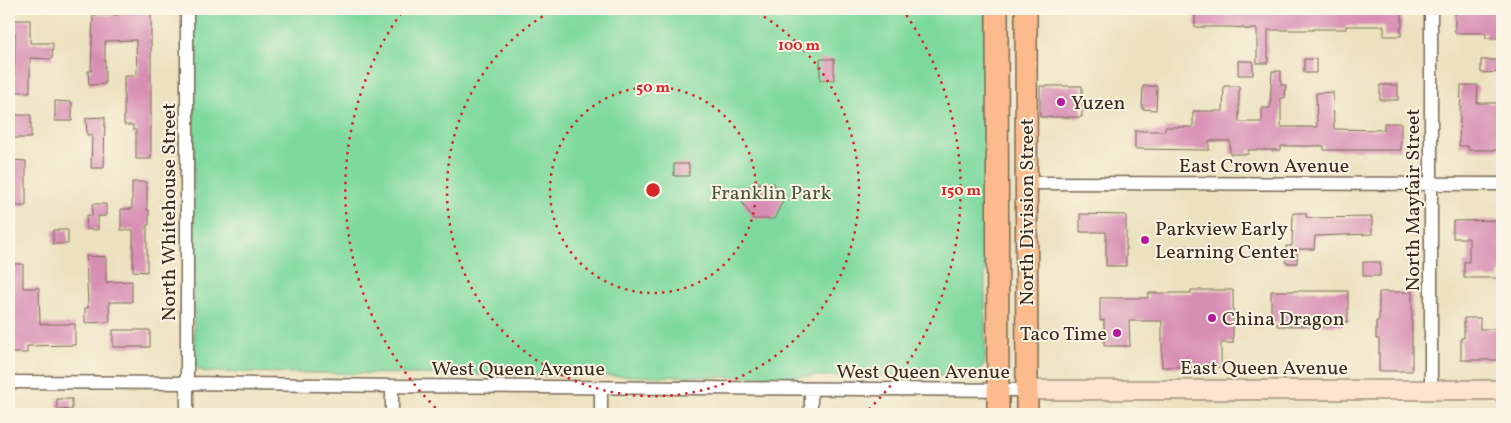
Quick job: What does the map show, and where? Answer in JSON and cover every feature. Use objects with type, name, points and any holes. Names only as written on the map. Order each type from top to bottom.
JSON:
[{"type":"main road","name":"North Division Street","points":[[997,9],[998,414]]},
{"type":"main road","name":"North Division Street","points":[[1026,9],[1027,414]]},
{"type":"street","name":"North Whitehouse Street","points":[[187,9],[187,414]]},
{"type":"street","name":"North Mayfair Street","points":[[1431,9],[1431,390]]},
{"type":"street","name":"East Crown Avenue","points":[[1026,183],[1502,184]]},
{"type":"street","name":"West Queen Avenue","points":[[9,382],[1026,390]]},
{"type":"street","points":[[392,386],[392,414]]},
{"type":"street","points":[[601,388],[601,414]]},
{"type":"street","points":[[811,389],[811,414]]},
{"type":"street","name":"East Queen Avenue","points":[[1026,390],[1502,390]]},
{"type":"green space","name":"Franklin Park","points":[[194,9],[985,9],[984,365],[978,372],[968,376],[722,377],[206,372],[201,370],[197,368],[194,358]]},
{"type":"building","points":[[119,9],[151,9],[151,159],[136,159],[136,130],[133,130],[133,125],[124,125],[124,76],[137,76],[136,40],[105,41],[105,84],[89,85],[88,71],[91,71],[93,15],[119,15]]},
{"type":"building","points":[[1195,9],[1313,11],[1402,9],[1402,27],[1401,36],[1384,36],[1384,26],[1346,26],[1346,29],[1268,30],[1268,63],[1257,63],[1257,29],[1195,27]]},
{"type":"building","points":[[1455,9],[1502,9],[1502,38],[1486,38],[1486,33],[1455,33]]},
{"type":"building","points":[[9,20],[30,20],[30,43],[53,43],[52,59],[30,58],[30,92],[14,92],[15,33],[9,33]]},
{"type":"building","points":[[820,59],[834,59],[834,80],[820,80]]},
{"type":"building","points":[[1304,59],[1316,59],[1316,73],[1304,73]]},
{"type":"building","points":[[1481,60],[1502,60],[1502,72],[1481,73]]},
{"type":"building","points":[[1238,61],[1253,61],[1253,75],[1238,75]]},
{"type":"building","points":[[1272,71],[1281,71],[1281,85],[1286,85],[1285,98],[1281,98],[1281,127],[1317,127],[1316,93],[1333,92],[1334,129],[1384,130],[1384,123],[1401,123],[1401,150],[1324,150],[1324,146],[1281,146],[1281,150],[1248,150],[1248,154],[1230,154],[1230,141],[1209,141],[1209,150],[1135,149],[1135,131],[1165,131],[1165,127],[1193,127],[1193,111],[1223,111],[1224,86],[1239,86],[1239,122],[1262,122],[1262,108],[1270,108]]},
{"type":"building","points":[[1380,85],[1398,85],[1398,100],[1380,100]]},
{"type":"building","points":[[1461,85],[1478,85],[1477,103],[1502,103],[1502,150],[1468,150],[1468,146],[1459,146]]},
{"type":"building","name":"Yuzen","points":[[1040,86],[1082,86],[1082,117],[1040,117]]},
{"type":"building","points":[[1143,86],[1157,86],[1156,110],[1142,109]]},
{"type":"building","points":[[55,101],[72,102],[72,121],[55,121]]},
{"type":"building","points":[[11,115],[31,115],[31,138],[11,138]]},
{"type":"building","points":[[105,117],[104,168],[91,168],[92,135],[87,135],[86,118]]},
{"type":"building","points":[[12,160],[26,161],[26,206],[11,206]]},
{"type":"building","points":[[674,164],[689,164],[689,176],[674,176]]},
{"type":"building","points":[[132,182],[147,182],[149,225],[147,225],[147,272],[133,271],[133,230],[121,230],[121,209],[132,209]]},
{"type":"building","points":[[752,183],[773,183],[783,201],[774,219],[753,219],[742,202]]},
{"type":"building","points":[[93,204],[106,204],[106,216],[98,216],[98,230],[86,229],[87,215],[92,216]]},
{"type":"building","points":[[1293,213],[1306,213],[1306,217],[1313,218],[1372,217],[1372,234],[1315,236],[1314,249],[1297,249],[1297,263],[1286,263],[1286,246],[1292,246]]},
{"type":"building","points":[[1080,214],[1126,215],[1126,266],[1106,266],[1106,232],[1080,232]]},
{"type":"building","points":[[1502,220],[1502,273],[1499,273],[1499,278],[1464,278],[1464,262],[1469,262],[1469,238],[1453,238],[1453,221]]},
{"type":"building","points":[[53,230],[68,230],[68,244],[53,244]]},
{"type":"building","points":[[86,256],[106,257],[106,282],[132,281],[132,302],[109,302],[110,322],[85,323],[85,308],[88,308]]},
{"type":"building","points":[[1363,262],[1380,262],[1380,276],[1363,276]]},
{"type":"building","points":[[9,264],[23,264],[23,288],[39,288],[40,324],[75,324],[75,345],[27,346],[27,353],[10,353],[11,306]]},
{"type":"building","points":[[1191,290],[1233,290],[1233,343],[1221,343],[1221,367],[1162,367],[1162,321],[1129,321],[1130,346],[1104,346],[1104,320],[1100,321],[1100,298],[1148,298],[1148,293],[1191,293]]},
{"type":"building","points":[[1271,291],[1348,291],[1348,322],[1343,322],[1343,326],[1277,326],[1277,323],[1271,323]]},
{"type":"building","points":[[1379,292],[1412,292],[1412,371],[1379,371],[1379,339],[1376,339],[1376,321],[1379,321]]},
{"type":"building","points":[[1464,318],[1480,318],[1480,329],[1498,329],[1498,332],[1502,332],[1502,360],[1461,360],[1461,338],[1464,338]]},
{"type":"building","points":[[113,330],[150,330],[150,347],[113,347]]},
{"type":"building","points":[[57,399],[72,399],[72,410],[57,409]]},
{"type":"place","name":"Yuzen","points":[[1061,102]]},
{"type":"place","name":"Parkview Early Learning Center","points":[[1145,240]]},
{"type":"place","name":"China Dragon","points":[[1212,318]]},
{"type":"place","name":"Taco Time","points":[[1117,333]]}]
